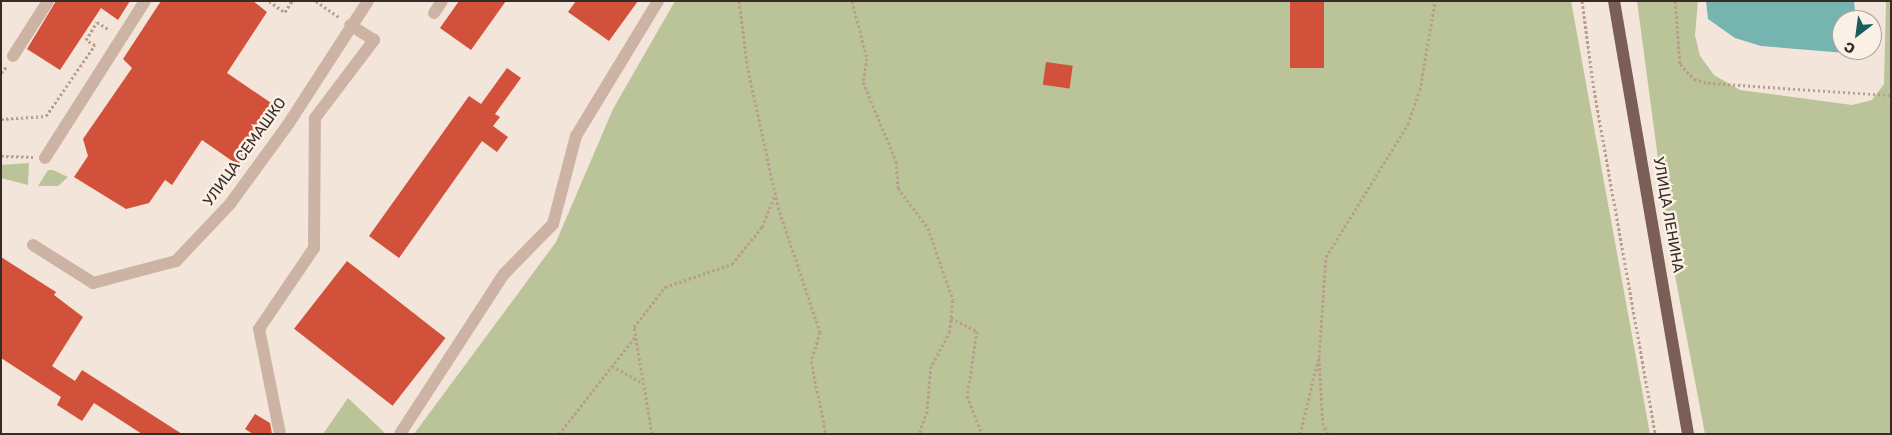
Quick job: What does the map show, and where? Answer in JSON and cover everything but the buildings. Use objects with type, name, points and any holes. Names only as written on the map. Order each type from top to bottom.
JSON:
[{"type":"main road","name":"УЛИЦА ЛЕНИНА","points":[[1614,1],[1688,434]]},
{"type":"street","points":[[13,56],[48,1]]},
{"type":"street","points":[[45,158],[145,1]]},
{"type":"street","name":"УЛИЦА СЕМАШКО","points":[[33,245],[93,283],[176,261],[230,204],[289,123],[325,63],[368,1]]},
{"type":"street","points":[[434,13],[442,1]]},
{"type":"street","points":[[400,434],[504,274],[554,224],[576,136],[658,1]]},
{"type":"street","points":[[280,434],[259,329],[314,248],[315,118],[374,40],[350,25]]},
{"type":"path","points":[[269,1],[285,12],[292,1]]},
{"type":"path","points":[[316,1],[350,25]]},
{"type":"path","points":[[739,1],[748,70],[775,194],[804,290],[820,332],[811,361],[826,434]]},
{"type":"path","points":[[852,1],[867,58],[863,82],[896,161],[898,188],[928,228],[953,300],[950,331],[931,366],[927,411],[919,434]]},
{"type":"path","points":[[1328,434],[1323,425],[1319,357],[1326,258],[1408,124],[1420,90],[1435,1]]},
{"type":"path","points":[[1582,1],[1594,90],[1655,434]]},
{"type":"path","points":[[1675,1],[1680,64],[1694,78],[1708,83],[1891,95]]},
{"type":"path","points":[[1,119],[46,116],[95,45],[86,40],[96,22],[111,30]]},
{"type":"path","points":[[1,156],[45,158]]},
{"type":"path","points":[[652,434],[634,327],[665,287],[732,264],[762,226],[775,194]]},
{"type":"path","points":[[951,318],[976,331],[967,396],[982,434]]},
{"type":"path","points":[[558,434],[636,337]]},
{"type":"path","points":[[1300,434],[1319,357]]},
{"type":"path","points":[[612,366],[644,384]]},
{"type":"green space","points":[[675,1],[1571,1],[1650,434],[414,434],[556,242],[613,109]]},
{"type":"green space","points":[[1637,1],[1698,1],[1695,35],[1700,56],[1714,75],[1740,90],[1852,105],[1872,100],[1884,84],[1886,1],[1891,1],[1891,434],[1705,434],[1670,249]]},
{"type":"green space","points":[[29,163],[28,185],[1,178],[1,165]]},
{"type":"green space","points":[[48,170],[53,170],[68,177],[58,186],[38,186]]},
{"type":"green space","points":[[348,398],[386,434],[323,434]]},
{"type":"water","points":[[1706,1],[1854,1],[1855,10],[1832,10],[1832,52],[1761,46],[1735,38],[1708,19]]}]
